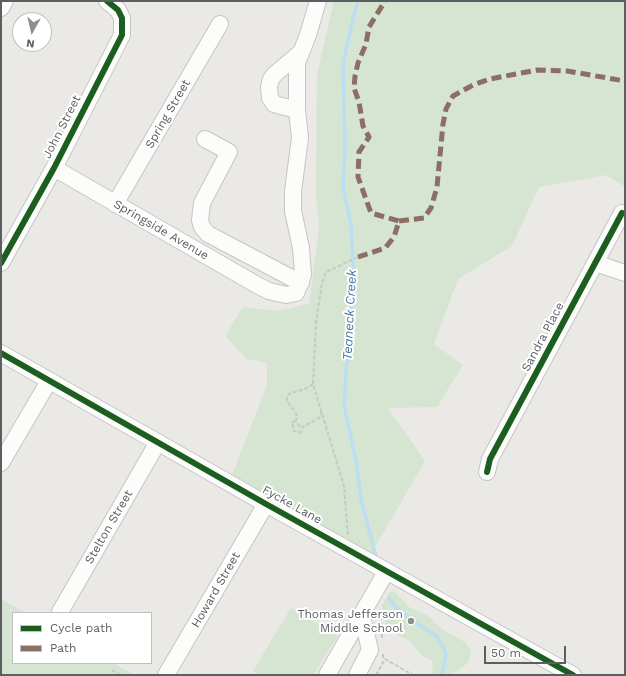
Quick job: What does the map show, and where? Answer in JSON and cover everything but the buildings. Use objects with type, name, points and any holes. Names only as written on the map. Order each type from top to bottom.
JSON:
[{"type":"street","points":[[1,8],[6,1]]},
{"type":"street","name":"John Street","points":[[1,263],[54,168],[122,34],[122,18],[118,10],[107,1]]},
{"type":"street","points":[[205,139],[229,152],[202,203],[200,220],[202,227],[208,234],[301,284],[303,275],[301,248],[293,211],[293,191],[300,138],[297,110],[297,63],[318,1]]},
{"type":"street","name":"Spring Street","points":[[115,204],[220,24]]},
{"type":"street","points":[[297,110],[274,104],[270,98],[269,87],[271,79],[275,74],[301,52]]},
{"type":"street","name":"Springside Avenue","points":[[54,168],[269,291],[286,295],[296,293],[301,284]]},
{"type":"street","name":"Sandra Place","points":[[487,472],[490,459],[622,213]]},
{"type":"street","points":[[595,263],[625,273]]},
{"type":"street","name":"Fycke Lane","points":[[1,353],[386,572],[573,675]]},
{"type":"street","points":[[1,463],[49,381]]},
{"type":"street","name":"Stelton Street","points":[[60,612],[158,442]]},
{"type":"street","name":"Howard Street","points":[[166,675],[266,504]]},
{"type":"street","points":[[327,675],[386,572]]},
{"type":"street","points":[[357,675],[370,650],[362,616]]},
{"type":"path","points":[[346,548],[348,538],[344,486],[313,384],[316,322],[322,283],[326,272],[358,257]]},
{"type":"path","points":[[301,428],[296,421],[297,416],[287,401],[287,396],[313,384]]},
{"type":"path","points":[[296,421],[292,422],[294,431],[300,433],[301,428],[319,418],[322,410]]},
{"type":"path","points":[[380,604],[382,643]]},
{"type":"path","points":[[383,651],[383,658],[413,675]]},
{"type":"path","points":[[376,675],[385,659]]},
{"type":"path","points":[[112,670],[120,675]]},
{"type":"green space","points":[[334,1],[625,1],[625,187],[606,175],[539,187],[512,246],[458,279],[434,344],[463,365],[437,407],[388,408],[425,461],[367,561],[229,483],[267,385],[267,363],[247,359],[225,336],[243,307],[278,311],[309,304],[319,228],[316,194],[317,74]]},
{"type":"green space","points":[[394,591],[409,607],[427,615],[442,629],[466,643],[471,652],[468,663],[451,675],[434,675],[432,671],[433,663],[431,660],[423,656],[408,640],[387,630],[382,605],[389,593]]},
{"type":"green space","points":[[1,599],[24,612],[12,612],[12,664],[115,664],[134,675],[1,675]]},
{"type":"green space","points":[[291,608],[338,636],[313,675],[260,675],[253,671]]},
{"type":"waterway","name":"Teaneck Creek","points":[[358,1],[343,64],[345,146],[343,187],[351,224],[354,284],[349,324],[344,405],[356,461],[361,499],[376,557]]},
{"type":"waterway","name":"Teaneck Creek","points":[[389,598],[396,607],[414,622],[437,636],[446,653],[442,675]]},
{"type":"marked path","points":[[358,257],[385,248],[394,237],[399,221],[371,213],[358,177],[359,152],[369,137],[363,126],[359,102],[354,88],[355,76],[358,63],[366,44],[369,27],[385,1]]},
{"type":"marked path","points":[[399,221],[424,218],[431,208],[437,187],[443,124],[446,109],[453,96],[473,85],[490,79],[537,70],[567,71],[625,81]]},
{"type":"cycle path","points":[[1,263],[54,168],[122,35],[122,18],[118,10],[107,1]]},
{"type":"cycle path","points":[[487,472],[490,459],[622,213]]},
{"type":"cycle path","points":[[1,353],[266,504],[573,675]]},
{"type":"place","name":"Thomas Jefferson Middle School","points":[[411,621]]}]
